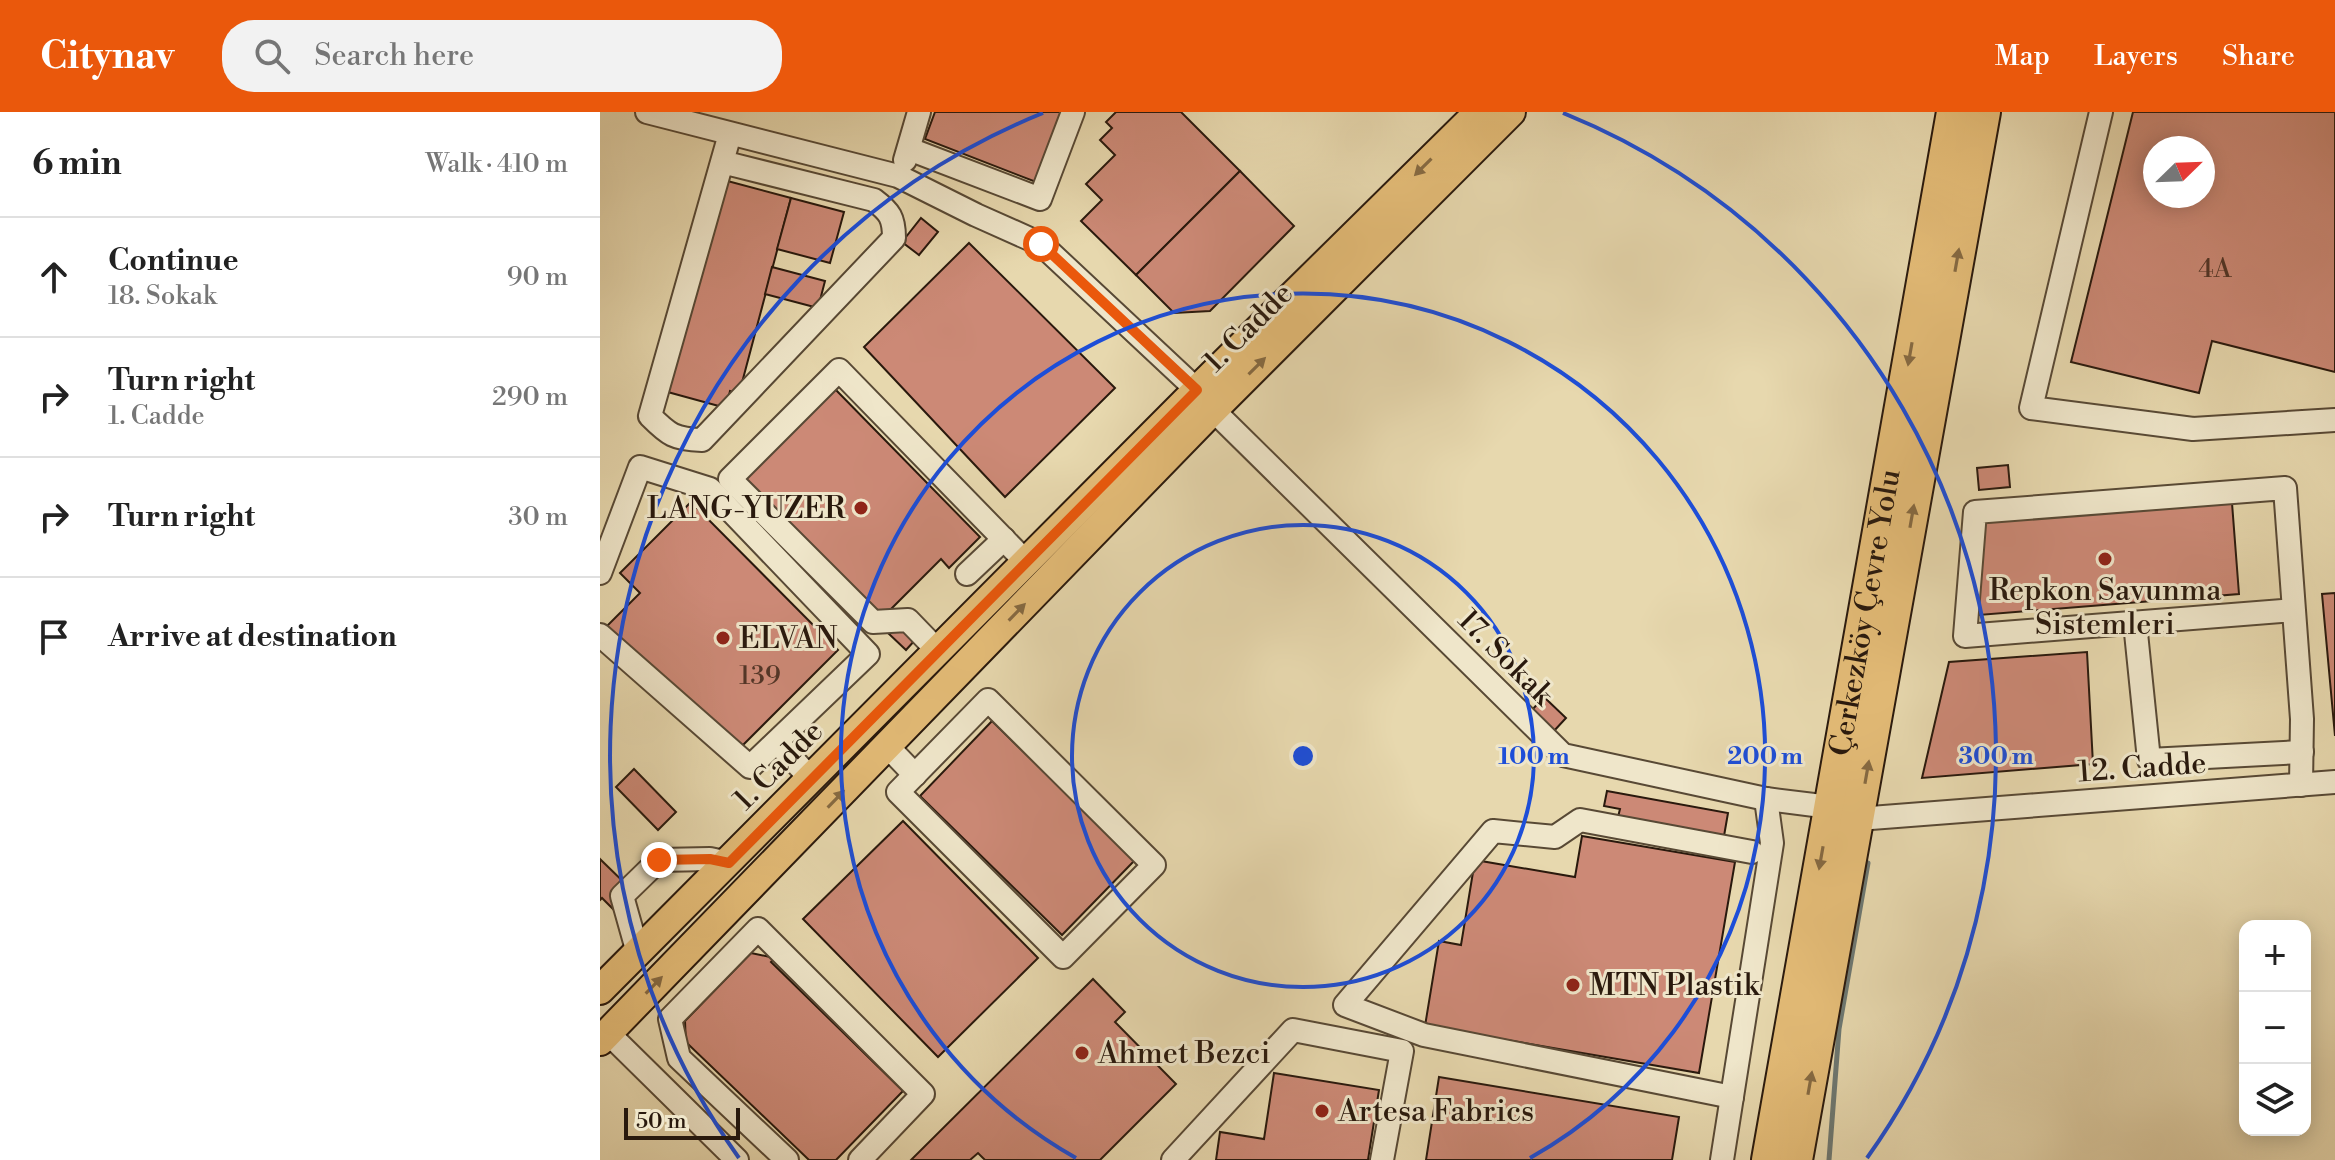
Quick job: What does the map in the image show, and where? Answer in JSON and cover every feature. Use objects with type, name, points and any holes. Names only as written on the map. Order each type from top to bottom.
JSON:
[{"type":"highway","name":"Çerkezköy Çevre Yolu","points":[[1768,1160],[1844,813],[1953,112]]},
{"type":"highway","points":[[1796,1160],[1844,813],[1984,112]]},
{"type":"main road","name":"1. Cadde","points":[[604,1037],[887,746],[1205,400],[1479,112]]},
{"type":"main road","name":"1. Cadde","points":[[600,990],[1026,562],[1205,400],[1511,112]]},
{"type":"street","name":"17. Sokak","points":[[647,112],[898,176],[1041,244],[1205,400],[1563,755],[1844,813]]},
{"type":"street","points":[[898,176],[919,112]]},
{"type":"street","points":[[909,149],[1040,199],[1073,112]]},
{"type":"street","points":[[2101,112],[2031,408],[2193,429],[2335,420]]},
{"type":"street","points":[[722,162],[874,200],[894,219],[894,238],[702,440],[683,440],[668,434],[650,416],[722,162],[730,134]]},
{"type":"street","points":[[938,651],[908,620],[873,622],[730,479],[839,370],[1026,562]]},
{"type":"street","points":[[600,573],[640,467],[710,489],[868,654],[750,767],[600,635]]},
{"type":"street","points":[[2294,610],[1965,636],[1975,512],[2285,488],[2294,610],[2302,719],[2301,785]]},
{"type":"street","points":[[967,574],[1004,539]]},
{"type":"street","points":[[2135,623],[2149,760],[2302,752]]},
{"type":"street","points":[[988,700],[1154,865],[1063,957],[898,792],[915,775],[988,700]]},
{"type":"street","points":[[777,742],[811,779]]},
{"type":"street","points":[[887,746],[915,775]]},
{"type":"street","name":"12. Cadde","points":[[1844,813],[2335,782]]},
{"type":"street","points":[[1722,1160],[1772,843],[1766,799]]},
{"type":"street","points":[[1732,1097],[1424,1035],[1345,1005],[1493,831],[1555,837],[1580,820],[1752,852]]},
{"type":"street","points":[[638,953],[622,896],[659,860],[710,859],[729,863]]},
{"type":"street","points":[[787,1160],[679,1058],[670,1019],[758,929],[923,1094],[860,1160]]},
{"type":"street","points":[[1173,1160],[1293,1030],[1402,1051],[1382,1160]]},
{"type":"street","points":[[604,1037],[656,1080],[737,1160]]},
{"type":"street","points":[[656,1080],[679,1058]]},
{"type":"building","points":[[935,112],[1063,112],[1036,182],[925,139]]},
{"type":"building","points":[[1116,112],[1181,112],[1240,171],[1136,275],[1081,221],[1102,200],[1086,184],[1115,155],[1100,140],[1112,128],[1106,122]]},
{"type":"building","points":[[2133,112],[2335,112],[2335,372],[2212,341],[2199,393],[2071,362]]},
{"type":"building","points":[[1240,171],[1294,226],[1210,311],[1174,313],[1136,275]]},
{"type":"building","points":[[720,179],[791,198],[739,394],[730,391],[726,408],[664,391]]},
{"type":"building","points":[[791,198],[844,212],[830,263],[777,249]]},
{"type":"building","points":[[921,218],[938,232],[919,255],[902,242]]},
{"type":"building","points":[[969,243],[1115,388],[1005,497],[864,347]]},
{"type":"building","points":[[772,267],[825,281],[818,308],[765,294]]},
{"type":"building","name":"LANG-YUZER","points":[[834,388],[980,537],[949,568],[941,559],[880,620],[741,479]]},
{"type":"building","points":[[2008,465],[2010,487],[1979,490],[1977,468]]},
{"type":"building","name":"ELVAN","points":[[691,502],[838,650],[736,752],[607,626],[640,593],[620,573]]},
{"type":"building","name":"Repkon Savunma Sistemleri","points":[[2232,503],[2239,594],[1979,615],[1971,523]]},
{"type":"building","points":[[2335,593],[2335,736],[2322,594]]},
{"type":"building","points":[[899,622],[916,639],[906,650],[888,633]]},
{"type":"building","points":[[2087,652],[2093,764],[1922,778],[1949,662]]},
{"type":"building","points":[[1544,697],[1566,718],[1553,732],[1531,711]]},
{"type":"building","points":[[992,721],[1135,860],[1062,935],[920,796]]},
{"type":"building","points":[[634,769],[676,812],[658,830],[616,787]]},
{"type":"building","points":[[1607,791],[1728,813],[1724,836],[1618,817],[1620,809],[1604,806]]},
{"type":"building","points":[[903,821],[1038,958],[938,1057],[803,919]]},
{"type":"building","name":"MTN Plastik","points":[[1582,836],[1735,862],[1699,1073],[1425,1026],[1439,941],[1461,945],[1475,860],[1575,877]]},
{"type":"building","points":[[600,859],[636,894],[617,913],[602,898],[600,900]]},
{"type":"building","points":[[751,953],[775,958],[771,962],[903,1091],[836,1160],[809,1160],[688,1044],[686,1047],[685,1021]]},
{"type":"building","name":"Ahmet Bezci","points":[[1093,979],[1125,1012],[1115,1022],[1176,1084],[1100,1160],[985,1160],[978,1153],[970,1160],[911,1160]]},
{"type":"building","name":"Artesa Fabrics","points":[[1274,1073],[1379,1090],[1368,1160],[1216,1160],[1220,1132],[1264,1139]]},
{"type":"building","points":[[1439,1077],[1679,1117],[1672,1160],[1426,1160]]},
{"type":"waterway","points":[[1829,1160],[1839,1029],[1868,863]]},
{"type":"place","name":"LANG-YUZER","points":[[861,508]]},
{"type":"place","name":"Repkon Savunma Sistemleri","points":[[2105,559]]},
{"type":"place","name":"ELVAN","points":[[723,638]]},
{"type":"place","name":"MTN Plastik","points":[[1573,985]]},
{"type":"place","name":"Ahmet Bezci","points":[[1082,1053]]},
{"type":"place","name":"Artesa Fabrics","points":[[1322,1111]]},
{"type":"route","points":[[659,860],[710,859],[729,863],[1197,390],[1041,244]]}]
